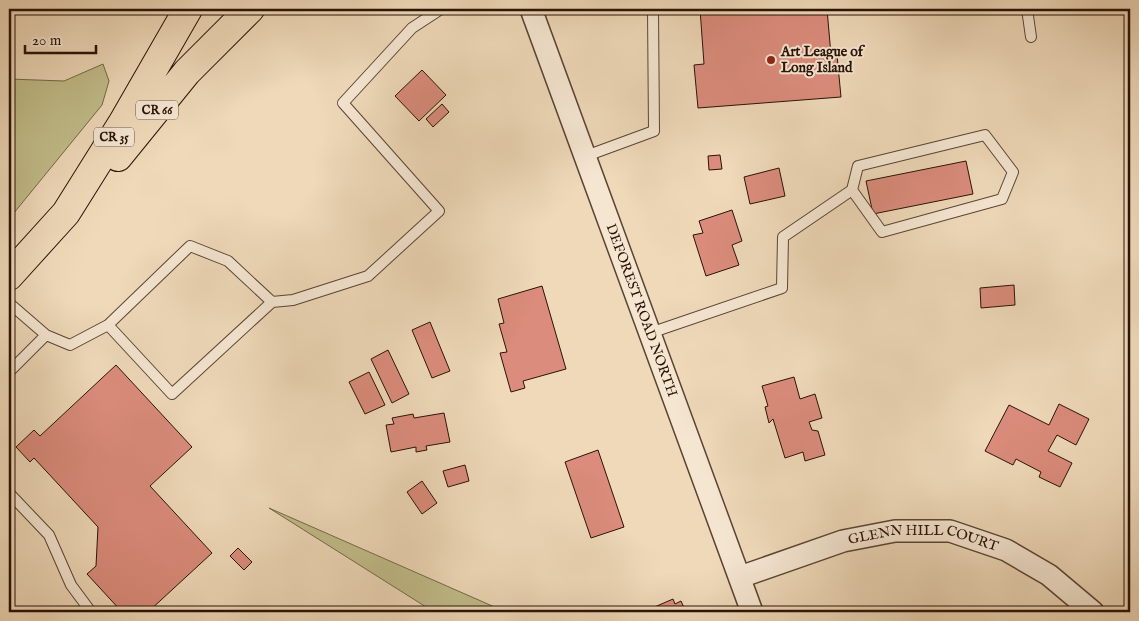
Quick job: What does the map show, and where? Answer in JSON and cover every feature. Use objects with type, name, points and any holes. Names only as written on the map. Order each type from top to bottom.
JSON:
[{"type":"main road","name":"CR 66","points":[[66,213],[128,146],[187,72],[250,9]]},
{"type":"main road","name":"CR 35","points":[[9,276],[66,213],[123,122],[188,10]]},
{"type":"street","name":"DEFOREST ROAD NORTH","points":[[531,9],[752,612]]},
{"type":"street","name":"GLENN HILL COURT","points":[[740,577],[843,541],[895,531],[950,532],[1006,550],[1049,575],[1093,612]]},
{"type":"lane","points":[[108,325],[172,394],[272,302],[292,300],[368,276],[439,212],[343,103],[412,28],[441,9]]},
{"type":"lane","points":[[586,156],[654,131],[653,9]]},
{"type":"lane","points":[[1027,9],[1031,37]]},
{"type":"lane","points":[[650,333],[782,288],[783,237],[852,190],[858,166],[985,135],[1012,172],[1002,199],[882,232],[852,190]]},
{"type":"lane","points":[[9,302],[46,335],[70,345],[108,325],[190,246],[228,261],[272,302]]},
{"type":"lane","points":[[9,372],[46,335]]},
{"type":"lane","points":[[9,493],[48,535],[71,585],[92,612]]},
{"type":"shaded area","points":[[103,64],[109,81],[102,105],[9,219],[9,79],[64,81]]},
{"type":"shaded area","points":[[269,508],[506,612],[434,612]]},
{"type":"building","name":"Art League of Long Island","points":[[700,9],[827,9],[831,55],[837,55],[841,97],[698,108],[694,65],[704,64]]},
{"type":"building","points":[[422,70],[446,95],[419,121],[395,96]]},
{"type":"building","points":[[442,104],[449,112],[433,127],[426,119]]},
{"type":"building","points":[[720,155],[722,169],[709,170],[708,156]]},
{"type":"building","points":[[966,161],[973,194],[873,214],[866,181]]},
{"type":"building","points":[[779,168],[785,196],[750,204],[744,177]]},
{"type":"building","points":[[732,210],[742,241],[732,245],[739,265],[706,276],[693,235],[703,233],[699,221]]},
{"type":"building","points":[[1014,285],[1015,305],[981,308],[980,288]]},
{"type":"building","points":[[542,286],[566,369],[523,381],[525,388],[511,392],[500,353],[507,352],[499,324],[504,323],[498,299]]},
{"type":"building","points":[[430,322],[450,371],[432,378],[412,330]]},
{"type":"building","points":[[388,350],[409,394],[392,403],[371,359]]},
{"type":"building","points":[[116,365],[192,447],[150,486],[212,553],[148,612],[122,612],[87,574],[96,566],[98,527],[34,458],[30,462],[16,447],[34,430],[40,436]]},
{"type":"building","points":[[369,372],[385,405],[365,414],[349,382]]},
{"type":"building","points":[[794,377],[800,399],[815,394],[822,418],[809,422],[812,430],[818,431],[825,455],[805,461],[803,452],[785,458],[773,419],[769,423],[765,407],[768,406],[762,386]]},
{"type":"building","points":[[1059,404],[1089,419],[1076,445],[1057,435],[1048,451],[1072,463],[1060,487],[1039,477],[1041,472],[1016,459],[1013,465],[985,451],[1009,405],[1049,425]]},
{"type":"building","points":[[444,413],[450,442],[426,446],[427,450],[416,452],[416,447],[391,452],[386,425],[394,424],[392,418],[413,414],[414,418]]},
{"type":"building","points":[[598,450],[624,527],[591,538],[565,462]]},
{"type":"building","points":[[465,465],[469,481],[448,487],[443,471]]},
{"type":"building","points":[[422,481],[437,503],[422,514],[407,492]]},
{"type":"building","points":[[238,548],[252,562],[244,570],[230,556]]},
{"type":"building","points":[[673,599],[675,604],[681,601],[686,612],[643,612]]},
{"type":"place","name":"Art League of Long Island","points":[[771,60]]}]
